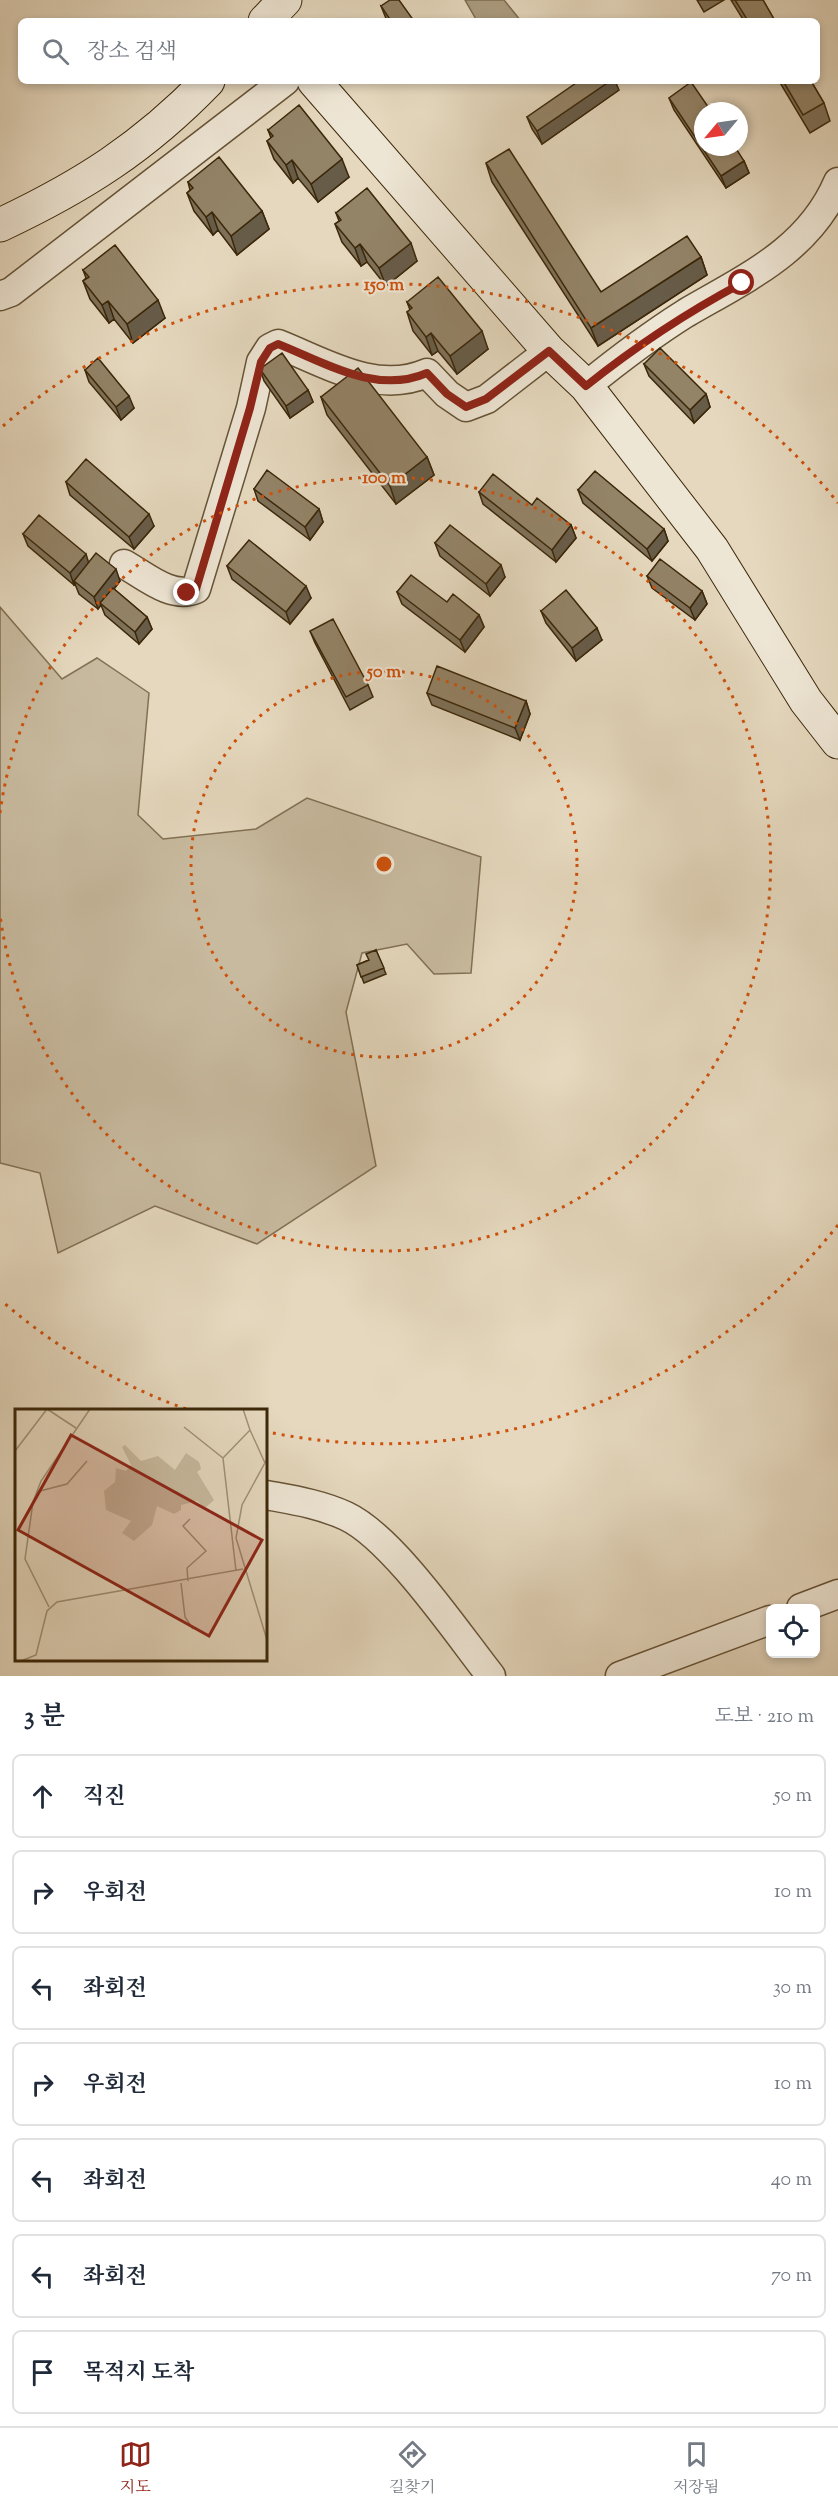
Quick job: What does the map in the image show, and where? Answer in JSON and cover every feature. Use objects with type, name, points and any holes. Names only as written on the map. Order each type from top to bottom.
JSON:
[{"type":"street","points":[[268,18],[285,0]]},
{"type":"street","points":[[0,225],[83,183],[128,154],[172,118],[205,84]]},
{"type":"street","points":[[0,296],[11,292],[281,84]]},
{"type":"street","points":[[317,84],[549,351],[586,386],[712,549],[806,701],[838,742]]},
{"type":"street","points":[[586,386],[630,351],[685,314],[774,261],[803,237],[825,209],[838,182]]},
{"type":"street","points":[[123,564],[169,590],[187,593],[196,589],[250,408],[261,362],[270,348],[278,344],[363,378],[409,381],[427,373],[447,394],[466,407],[486,399],[549,351]]},
{"type":"street","points":[[267,1495],[320,1505],[348,1517],[377,1536],[491,1676]]},
{"type":"street","points":[[812,1604],[838,1594]]},
{"type":"street","points":[[620,1676],[766,1622]]},
{"type":"shaded area","points":[[465,0],[504,0],[519,18],[475,18]]},
{"type":"shaded area","points":[[0,607],[62,679],[97,658],[149,693],[138,815],[163,839],[256,829],[307,798],[481,857],[471,973],[434,974],[407,944],[362,953],[346,1012],[376,1166],[257,1244],[155,1206],[58,1253],[40,1173],[0,1163]]},
{"type":"building","points":[[390,0],[399,0],[412,18],[389,18],[381,6]]},
{"type":"building","points":[[735,0],[763,0],[773,18],[746,18]]},
{"type":"building","points":[[575,84],[606,84],[537,131],[527,117]]},
{"type":"building","points":[[688,84],[692,84],[705,102],[694,102],[694,136],[669,98]]},
{"type":"building","points":[[785,84],[813,84],[824,103],[803,115]]},
{"type":"building","points":[[299,105],[342,159],[311,184],[292,160],[286,165],[267,141],[273,136],[268,130]]},
{"type":"building","points":[[509,149],[601,292],[687,236],[701,257],[591,328],[486,163]]},
{"type":"building","points":[[708,156],[741,156],[744,161],[721,176]]},
{"type":"building","points":[[219,157],[262,211],[231,236],[212,212],[206,217],[187,193],[193,188],[188,182]]},
{"type":"building","points":[[367,188],[411,243],[379,268],[360,244],[355,248],[335,224],[341,220],[336,213]]},
{"type":"building","points":[[115,245],[158,300],[127,324],[108,301],[102,305],[83,281],[89,277],[83,270]]},
{"type":"building","points":[[438,277],[482,331],[450,356],[431,333],[426,337],[407,312],[412,308],[407,302]]},
{"type":"building","points":[[660,348],[706,394],[690,410],[644,364]]},
{"type":"building","points":[[282,353],[308,390],[286,406],[260,369]]},
{"type":"building","points":[[98,358],[129,396],[116,407],[85,370]]},
{"type":"building","points":[[358,368],[427,457],[390,486],[321,397]]},
{"type":"building","points":[[86,459],[149,514],[129,537],[66,482]]},
{"type":"building","points":[[267,470],[319,509],[305,527],[254,489]]},
{"type":"building","points":[[595,471],[664,529],[647,549],[578,490]]},
{"type":"building","points":[[493,474],[532,505],[537,498],[571,525],[552,550],[479,492]]},
{"type":"building","points":[[39,515],[86,554],[70,573],[23,534]]},
{"type":"building","points":[[450,525],[501,565],[486,584],[435,543]]},
{"type":"building","points":[[249,540],[306,586],[286,612],[227,566]]},
{"type":"building","points":[[96,553],[116,569],[94,597],[74,581]]},
{"type":"building","points":[[660,559],[702,591],[690,608],[647,576]]},
{"type":"building","points":[[411,575],[447,602],[453,594],[479,615],[460,640],[397,592]]},
{"type":"building","points":[[113,588],[147,617],[135,632],[100,603]]},
{"type":"building","points":[[566,590],[597,628],[572,648],[541,611]]},
{"type":"building","points":[[333,619],[368,685],[346,697],[310,631]]},
{"type":"building","points":[[437,666],[526,701],[515,728],[427,693]]},
{"type":"building","points":[[376,950],[384,968],[361,977],[357,965],[369,960],[366,954]]},
{"type":"route","points":[[187,593],[196,589],[250,408],[261,362],[270,348],[278,344],[363,378],[409,381],[427,373],[447,394],[466,407],[486,399],[549,351],[586,386],[630,351],[685,314],[742,283]]}]
